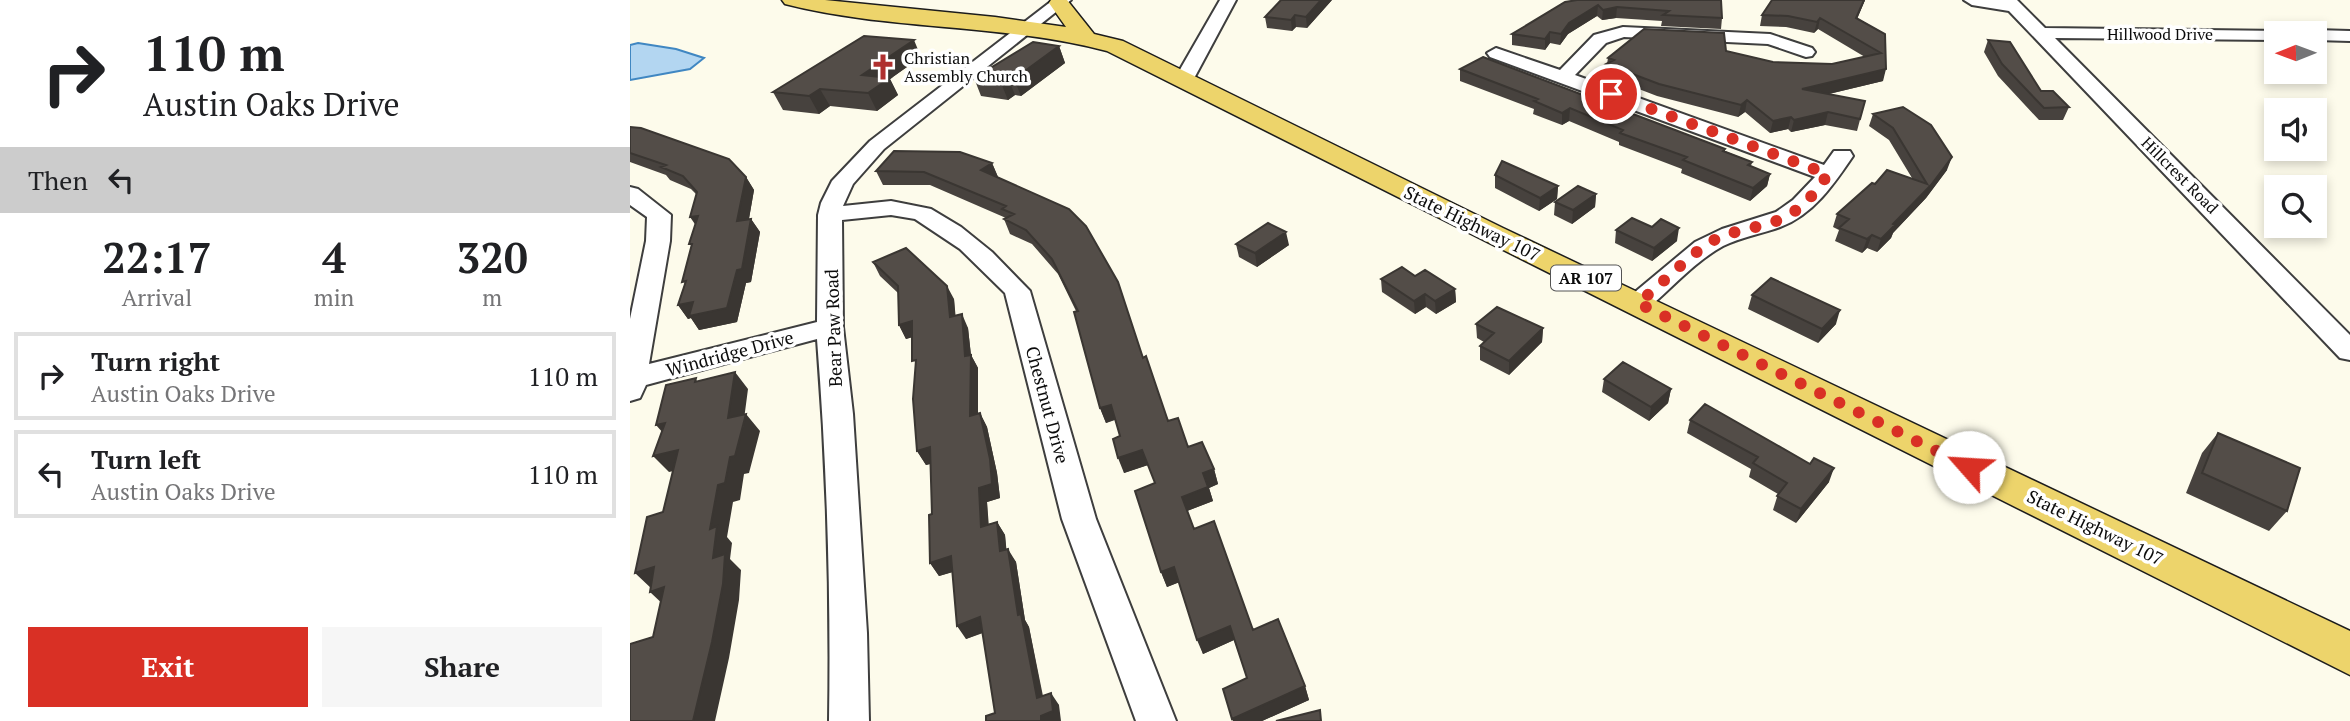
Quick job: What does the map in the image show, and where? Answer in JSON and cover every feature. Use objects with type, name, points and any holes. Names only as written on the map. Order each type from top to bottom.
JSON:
[{"type":"main road","name":"State Highway 107","points":[[792,0],[856,11],[1031,27],[1085,37],[1115,46],[1445,211],[1638,303],[2350,654]]},
{"type":"main road","points":[[1061,2],[1085,37]]},
{"type":"street","points":[[1184,80],[1227,0]]},
{"type":"street","points":[[1972,0],[2012,4]]},
{"type":"street","name":"Bear Paw Road","points":[[849,721],[846,578],[838,414],[830,327],[832,203],[843,181],[877,145],[1061,2]]},
{"type":"street","name":"Hillcrest Road","points":[[2012,4],[2350,351]]},
{"type":"street","points":[[1563,77],[1600,39],[1623,32],[1770,39],[1806,52]]},
{"type":"street","name":"Hillwood Drive","points":[[2043,33],[2264,35]]},
{"type":"street","points":[[2328,35],[2350,36]]},
{"type":"street","points":[[1496,52],[1563,77],[1835,165],[1815,193],[1801,206],[1782,219],[1726,235],[1709,243],[1638,303]]},
{"type":"street","points":[[630,194],[659,215],[659,241],[631,383]]},
{"type":"street","name":"Chestnut Drive","points":[[830,215],[893,208],[926,215],[994,264],[1017,291],[1079,519],[1156,721]]},
{"type":"street","name":"Windridge Drive","points":[[631,383],[830,327]]},
{"type":"water","points":[[638,43],[676,49],[704,58],[690,69],[630,80],[630,45]]},
{"type":"building","points":[[1281,0],[1321,0],[1306,17],[1295,15],[1291,20],[1265,17]]},
{"type":"building","points":[[1721,0],[1722,18],[1663,15],[1669,11],[1617,7],[1603,10],[1598,5],[1569,23],[1561,34],[1550,32],[1545,39],[1512,34],[1565,2]]},
{"type":"building","points":[[1772,0],[1864,0],[1856,18],[1885,34],[1886,69],[1802,89],[1865,101],[1860,119],[1828,112],[1794,120],[1791,117],[1773,121],[1747,100],[1741,105],[1659,84],[1606,64],[1614,60],[1608,58],[1644,29],[1724,33],[1726,51],[1773,62],[1832,64],[1881,53],[1820,18],[1817,22],[1788,16],[1762,15]]},
{"type":"building","points":[[864,36],[914,40],[862,75],[890,78],[868,93],[820,89],[809,96],[773,92]]},
{"type":"building","points":[[1988,40],[2010,42],[2041,91],[2053,91],[2069,107],[2044,108],[2002,64]]},
{"type":"building","points":[[1033,42],[1059,46],[1014,79],[1008,78],[1001,83],[974,78]]},
{"type":"building","points":[[1483,57],[1725,149],[1723,151],[1752,162],[1748,165],[1770,174],[1753,188],[1683,160],[1687,157],[1620,133],[1623,130],[1570,108],[1562,113],[1534,101],[1538,99],[1460,69]]},
{"type":"building","points":[[1903,107],[1931,125],[1952,157],[1931,185],[1881,239],[1872,235],[1867,239],[1839,228],[1849,219],[1837,214],[1872,183],[1875,184],[1887,170],[1927,184],[1893,128],[1873,114]]},
{"type":"building","points":[[630,127],[641,128],[729,159],[746,177],[737,221],[751,219],[742,269],[737,270],[727,308],[689,316],[693,302],[678,305],[686,281],[682,282],[692,244],[689,244],[698,216],[690,217],[697,192],[683,176],[661,167],[666,165],[630,153]]},
{"type":"building","points":[[894,151],[960,152],[992,163],[981,170],[1069,209],[1086,226],[1118,282],[1143,358],[1146,356],[1168,421],[1178,418],[1188,447],[1202,442],[1214,469],[1203,473],[1208,487],[1182,497],[1194,529],[1214,521],[1253,630],[1278,619],[1305,686],[1232,719],[1223,689],[1247,678],[1230,626],[1197,640],[1174,567],[1161,572],[1135,491],[1155,483],[1142,450],[1118,458],[1113,439],[1120,436],[1111,405],[1100,408],[1074,312],[1078,311],[1052,259],[1026,230],[1004,219],[1014,214],[1002,209],[1006,206],[924,172],[876,171]]},
{"type":"building","points":[[1502,161],[1558,186],[1540,198],[1495,175]]},
{"type":"building","points":[[1578,186],[1596,194],[1573,210],[1555,202]]},
{"type":"building","points":[[1632,218],[1652,227],[1661,219],[1679,228],[1654,248],[1616,230]]},
{"type":"building","points":[[1268,223],[1286,232],[1255,253],[1236,244]]},
{"type":"building","points":[[906,248],[947,286],[950,317],[962,314],[965,356],[971,355],[970,416],[980,413],[990,459],[992,484],[979,488],[981,527],[997,522],[1000,551],[1008,549],[1018,615],[1021,614],[1037,698],[1051,693],[1053,711],[1041,716],[1041,721],[986,721],[986,716],[995,713],[980,617],[957,626],[951,556],[930,563],[930,447],[917,451],[913,399],[916,360],[912,361],[912,321],[899,325],[898,286],[873,262]]},
{"type":"building","points":[[1402,267],[1415,276],[1425,270],[1455,289],[1435,301],[1425,294],[1414,301],[1381,279]]},
{"type":"building","points":[[1771,278],[1840,310],[1822,329],[1752,295]]},
{"type":"building","points":[[1497,307],[1543,328],[1509,361],[1480,346],[1494,333],[1476,324]]},
{"type":"building","points":[[1623,362],[1671,389],[1651,407],[1604,379]]},
{"type":"building","points":[[735,372],[728,418],[746,414],[735,456],[730,457],[725,483],[718,485],[710,529],[717,526],[713,558],[725,554],[723,584],[693,721],[630,721],[630,644],[653,637],[664,587],[650,592],[654,567],[635,573],[647,517],[663,512],[678,450],[653,456],[665,423],[656,425],[666,385],[696,378],[695,382]]},
{"type":"building","points":[[1705,404],[1810,464],[1814,458],[1834,468],[1801,509],[1777,496],[1787,483],[1753,463],[1758,457],[1690,420]]},
{"type":"building","points":[[2218,433],[2300,468],[2287,511],[2202,473]]},
{"type":"building","points":[[1320,710],[1321,721],[1276,721]]},
{"type":"place","name":"Christian Assembly Church","points":[[883,67]]},
{"type":"route","points":[[1611,94],[1828,174],[1815,193],[1782,219],[1726,235],[1709,243],[1638,303],[1969,467]]}]
